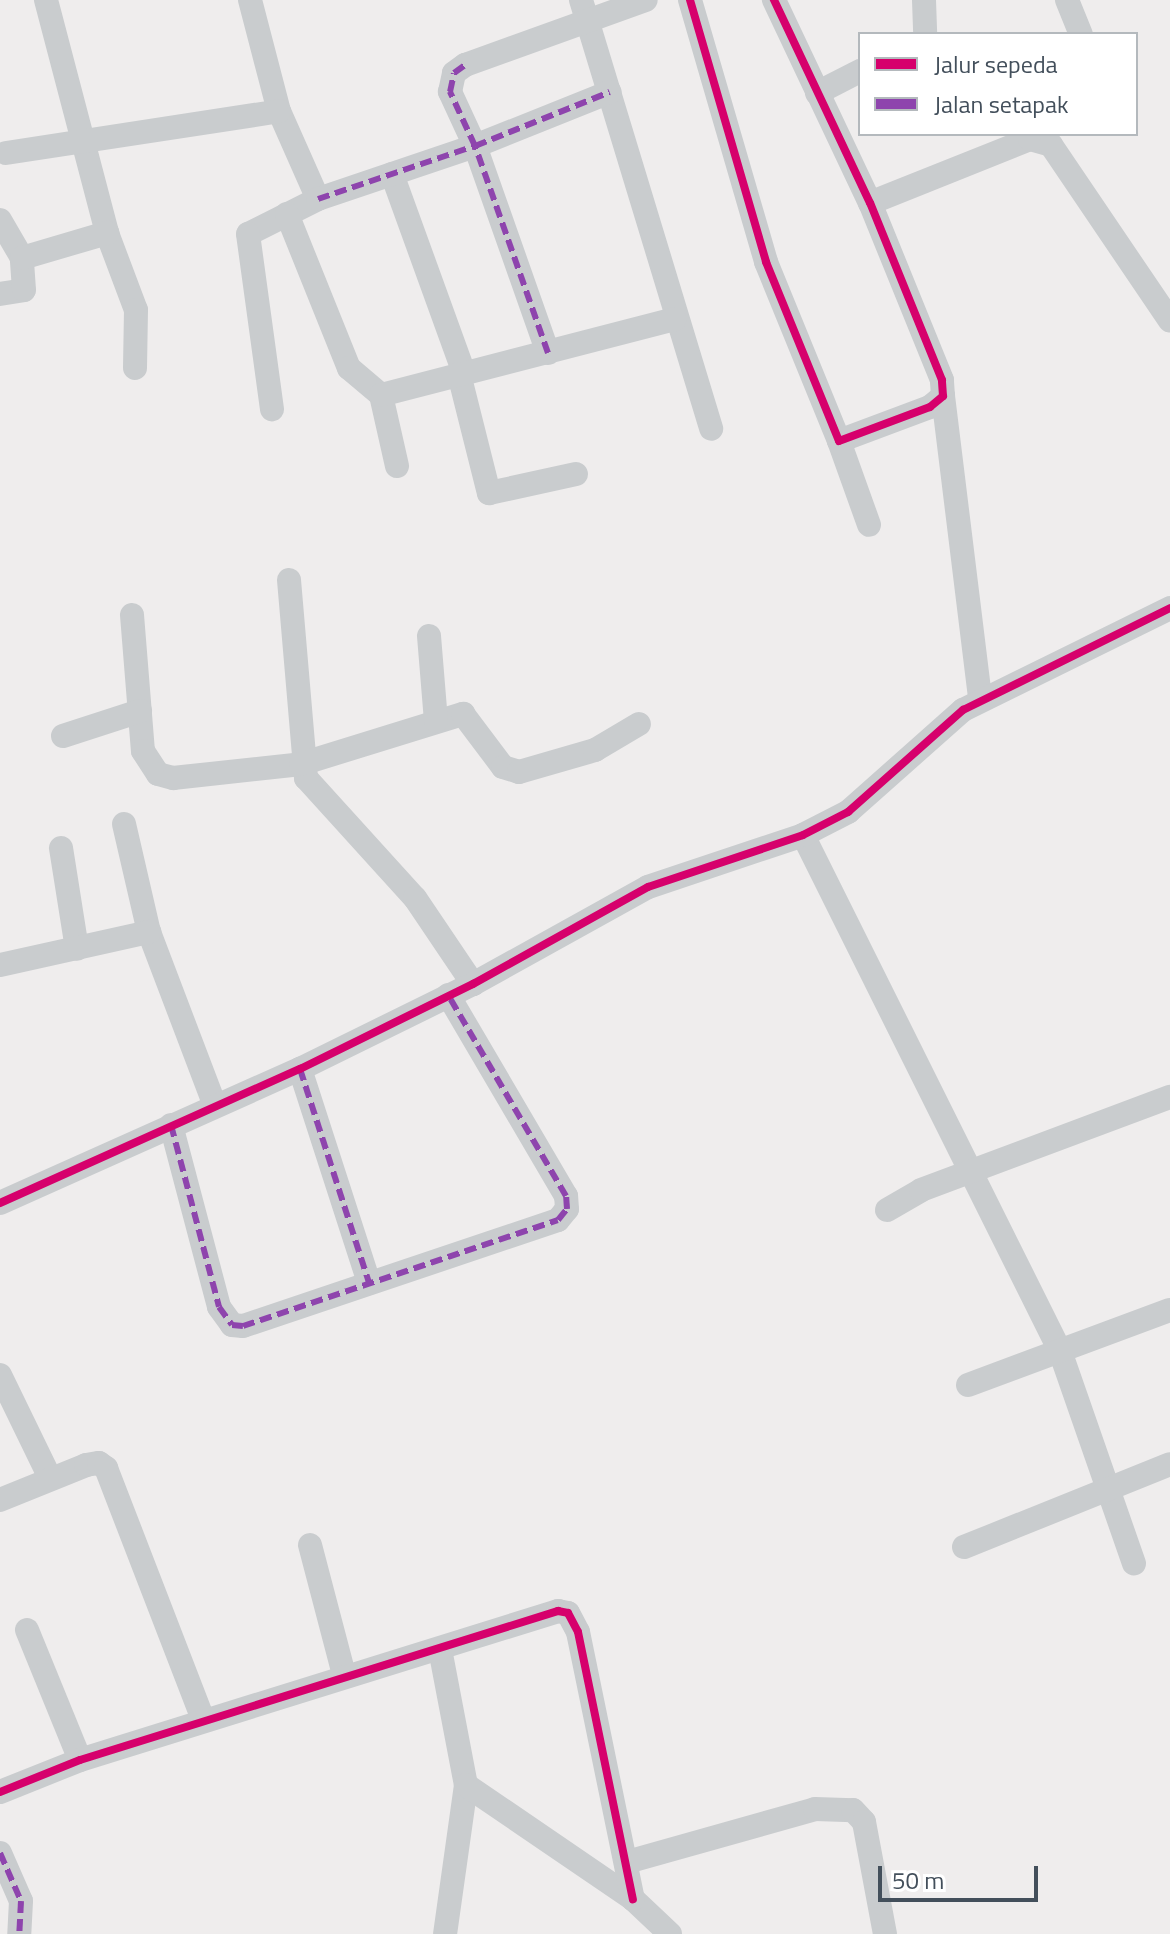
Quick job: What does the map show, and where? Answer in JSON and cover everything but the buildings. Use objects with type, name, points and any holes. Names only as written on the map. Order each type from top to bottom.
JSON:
[{"type":"street","points":[[46,0],[107,233],[136,310],[135,368]]},
{"type":"street","points":[[250,0],[279,111],[318,199]]},
{"type":"street","points":[[548,353],[475,146],[450,92],[454,73],[465,65],[586,11],[646,0]]},
{"type":"street","points":[[690,0],[766,262],[839,441],[869,525]]},
{"type":"street","points":[[774,0],[870,203],[942,380],[980,699]]},
{"type":"street","points":[[924,0],[925,32]]},
{"type":"street","points":[[1067,0],[1080,32]]},
{"type":"street","points":[[586,11],[674,319],[711,429]]},
{"type":"street","points":[[817,93],[858,72]]},
{"type":"street","points":[[272,409],[248,234],[318,199],[475,146],[610,92]]},
{"type":"street","points":[[6,153],[279,111]]},
{"type":"street","points":[[870,203],[1030,139],[1059,140],[1170,321]]},
{"type":"street","points":[[392,174],[462,374],[489,493],[576,474]]},
{"type":"street","points":[[287,214],[349,368],[381,395],[397,466]]},
{"type":"street","points":[[0,220],[22,258],[24,290],[0,294]]},
{"type":"street","points":[[22,258],[107,233]]},
{"type":"street","points":[[381,395],[674,319]]},
{"type":"street","points":[[839,441],[906,419],[943,396]]},
{"type":"street","points":[[289,580],[301,764],[316,793],[415,898],[473,984]]},
{"type":"street","points":[[0,1203],[300,1069],[473,984],[648,887],[803,835],[848,812],[980,699],[1170,608]]},
{"type":"street","points":[[132,615],[143,751],[158,774],[203,778],[301,764],[463,714],[503,767],[519,772],[595,750],[639,724]]},
{"type":"street","points":[[429,636],[436,721]]},
{"type":"street","points":[[63,736],[140,711]]},
{"type":"street","points":[[124,824],[149,932],[215,1106]]},
{"type":"street","points":[[803,835],[975,1174],[1060,1351],[1105,1488],[1134,1564]]},
{"type":"street","points":[[61,848],[77,949]]},
{"type":"street","points":[[0,965],[149,932]]},
{"type":"street","points":[[171,1125],[219,1307],[232,1325],[243,1326],[558,1220],[567,1209],[566,1196],[448,995]]},
{"type":"street","points":[[300,1069],[369,1283]]},
{"type":"street","points":[[887,1210],[921,1190],[975,1174],[1170,1097]]},
{"type":"street","points":[[968,1385],[1170,1310]]},
{"type":"street","points":[[0,1375],[50,1478]]},
{"type":"street","points":[[0,1500],[93,1463],[106,1468],[203,1720]]},
{"type":"street","points":[[964,1547],[1170,1464]]},
{"type":"street","points":[[310,1545],[344,1675]]},
{"type":"street","points":[[0,1792],[80,1760],[203,1720],[558,1611],[568,1613],[578,1632],[633,1899]]},
{"type":"street","points":[[27,1630],[80,1760]]},
{"type":"street","points":[[440,1649],[466,1785],[445,1934]]},
{"type":"street","points":[[466,1785],[633,1899],[670,1934]]},
{"type":"street","points":[[627,1862],[815,1809],[853,1810],[864,1822],[885,1934]]},
{"type":"street","points":[[0,1853],[21,1901],[19,1934]]},
{"type":"marked path","points":[[318,199],[475,146],[450,92],[454,73],[465,65]]},
{"type":"marked path","points":[[548,353],[475,146],[610,92]]},
{"type":"marked path","points":[[171,1125],[219,1307],[232,1325],[243,1326],[558,1220],[567,1209],[566,1196],[448,995]]},
{"type":"marked path","points":[[300,1069],[369,1283]]},
{"type":"marked path","points":[[0,1853],[21,1901],[19,1934]]},
{"type":"cycle path","points":[[690,0],[766,262],[839,441],[930,407],[943,396],[942,380],[870,203],[774,0]]},
{"type":"cycle path","points":[[0,1203],[300,1069],[473,984],[648,887],[803,835],[848,812],[963,710],[1170,608]]},
{"type":"cycle path","points":[[0,1792],[80,1760],[558,1611],[568,1613],[578,1632],[633,1899]]}]
